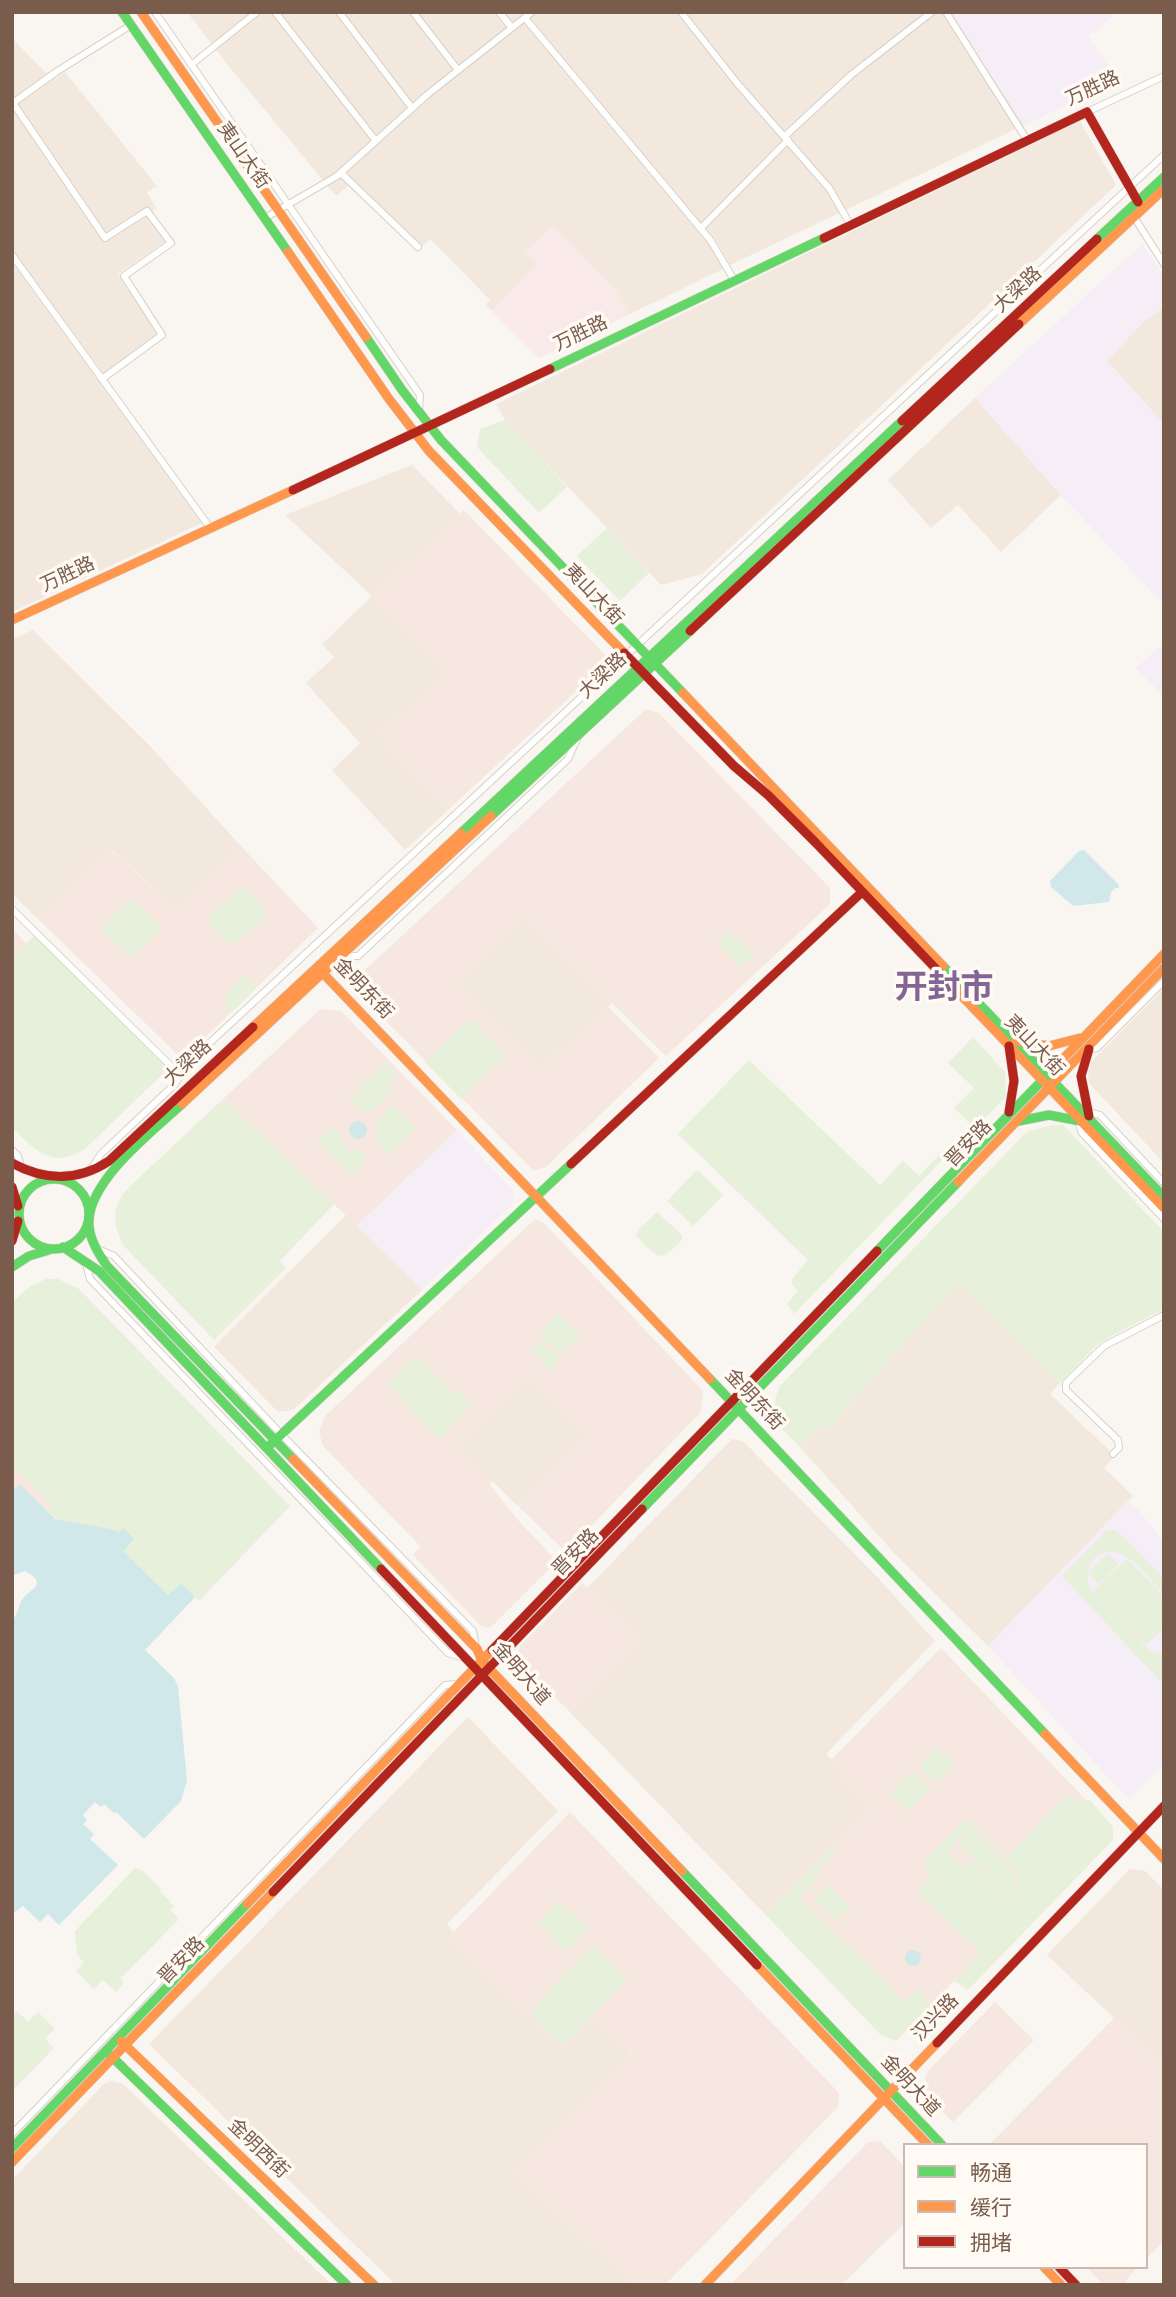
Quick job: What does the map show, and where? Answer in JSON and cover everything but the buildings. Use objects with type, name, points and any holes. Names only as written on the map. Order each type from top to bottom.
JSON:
[{"type":"main road","name":"夷山大街","points":[[122,12],[415,434],[734,766],[768,795],[1164,1197]]},
{"type":"main road","name":"夷山大街","points":[[141,12],[419,414],[1012,1043]]},
{"type":"main road","name":"万胜路","points":[[12,620],[430,427],[1087,112]]},
{"type":"main road","points":[[1087,112],[1138,202]]},
{"type":"main road","name":"大梁路","points":[[88,1219],[115,1167],[320,970],[341,956],[579,734],[652,661],[1164,177]]},
{"type":"main road","name":"大梁路","points":[[652,661],[1164,189]]},
{"type":"main road","name":"大梁路","points":[[55,1178],[71,1178],[109,1161],[320,970],[642,671]]},
{"type":"main road","points":[[267,1448],[862,892]]},
{"type":"main road","name":"晋安路","points":[[1048,1080],[1087,1044],[1164,954]]},
{"type":"main road","name":"晋安路","points":[[12,2148],[122,2041],[1048,1080],[1164,968]]},
{"type":"main road","name":"金明东街","points":[[320,970],[1164,1859]]},
{"type":"main road","points":[[1012,1043],[1049,1046],[1087,1044],[1081,1076],[1083,1116],[1041,1115],[1010,1119],[1014,1081],[1012,1043]]},
{"type":"main road","name":"夷山大街","points":[[1083,1116],[1164,1208]]},
{"type":"main road","points":[[12,1163],[22,1169],[74,1184],[83,1194],[88,1206],[88,1219],[81,1235],[73,1243],[29,1255],[12,1267]]},
{"type":"main road","points":[[12,1241],[21,1200],[32,1186],[55,1178]]},
{"type":"main road","points":[[12,1187],[22,1229],[29,1239],[39,1245],[59,1248]]},
{"type":"main road","name":"金明大道","points":[[88,1219],[96,1248],[107,1266],[278,1437],[477,1649],[482,1669]]},
{"type":"main road","name":"金明大道","points":[[59,1248],[99,1271],[889,2097],[940,2143]]},
{"type":"main road","name":"晋安路","points":[[122,2041],[460,1684],[482,1669]]},
{"type":"main road","name":"汉兴路","points":[[712,2285],[1164,1806]]},
{"type":"main road","name":"汉兴路","points":[[1140,1834],[1164,1814]]},
{"type":"main road","name":"金明西街","points":[[122,2041],[374,2285]]},
{"type":"main road","name":"晋安路","points":[[12,2162],[109,2054]]},
{"type":"main road","name":"金明西街","points":[[109,2054],[347,2285]]},
{"type":"main road","name":"金明大道","points":[[889,2097],[926,2143]]},
{"type":"main road","name":"汉兴路","points":[[705,2285],[889,2097]]},
{"type":"main road","points":[[1046,2269],[1061,2285]]},
{"type":"main road","points":[[1061,2269],[1076,2285]]},
{"type":"street","points":[[155,12],[420,395],[419,414]]},
{"type":"street","points":[[191,65],[257,12]]},
{"type":"street","points":[[275,12],[376,141]]},
{"type":"street","points":[[339,12],[412,108]]},
{"type":"street","points":[[413,12],[458,70]]},
{"type":"street","points":[[499,12],[512,28]]},
{"type":"street","points":[[265,218],[341,173],[412,108],[532,12]]},
{"type":"street","points":[[681,12],[737,83],[829,188],[850,224]]},
{"type":"street","points":[[701,229],[851,75],[932,12]]},
{"type":"street","points":[[946,12],[1027,140]]},
{"type":"street","points":[[525,18],[701,229],[718,251],[734,280]]},
{"type":"street","points":[[103,379],[162,335],[124,275],[171,243],[147,211],[105,238],[13,103],[56,72],[131,25]]},
{"type":"street","name":"万胜路","points":[[1087,112],[1164,76]]},
{"type":"street","points":[[89,1172],[101,1154],[175,1084],[187,1064],[1164,155]]},
{"type":"street","points":[[341,173],[418,247]]},
{"type":"street","points":[[1134,217],[1164,264]]},
{"type":"street","points":[[12,256],[211,529]]},
{"type":"street","points":[[12,909],[180,1075]]},
{"type":"street","points":[[1087,1044],[1097,1048],[1164,981]]},
{"type":"street","points":[[1164,1183],[1100,1115],[1083,1116],[1082,1133],[1164,1219]]},
{"type":"street","points":[[12,1150],[18,1156],[22,1169]]},
{"type":"street","points":[[85,1261],[90,1279],[181,1376],[448,1653],[468,1659]]},
{"type":"street","points":[[1113,1454],[1118,1448],[1118,1440],[1066,1390],[1066,1383],[1104,1346],[1164,1315]]},
{"type":"street","points":[[12,2134],[445,1685],[460,1684]]},
{"type":"shaded area","points":[[187,12],[949,12],[1024,125],[730,265],[716,240],[704,228],[723,269],[628,315],[615,290],[537,265],[492,311],[486,305],[490,300],[430,239],[417,251],[348,186],[336,196]]},
{"type":"shaded area","points":[[949,12],[1113,12],[1113,17],[1088,36],[1119,82],[1024,125]]},
{"type":"shaded area","points":[[12,38],[45,72],[56,78],[65,72],[157,186],[147,192],[156,208],[148,215],[166,241],[118,274],[157,334],[104,374],[12,250]]},
{"type":"shaded area","points":[[1080,121],[1116,185],[702,574],[661,585],[505,420],[496,404]]},
{"type":"shaded area","points":[[553,225],[615,290],[628,315],[539,358],[492,311],[537,265],[525,253]]},
{"type":"shaded area","points":[[1142,244],[1164,276],[1164,307],[1144,321],[1107,361],[1164,424],[1164,605],[975,398]]},
{"type":"shaded area","points":[[12,262],[202,523],[12,612]]},
{"type":"shaded area","points":[[1164,307],[1164,424],[1107,361],[1144,321]]},
{"type":"shaded area","points":[[975,398],[1061,495],[1001,552],[958,505],[931,528],[888,480]]},
{"type":"shaded area","points":[[412,465],[460,514],[372,596],[285,515]]},
{"type":"shaded area","points":[[464,510],[610,660],[448,810],[378,735],[447,671],[372,596]]},
{"type":"shaded area","points":[[372,596],[447,671],[378,735],[448,810],[405,850],[332,770],[360,743],[306,683],[334,657],[322,644]]},
{"type":"shaded area","points":[[33,630],[149,745],[240,845],[176,909],[108,846],[37,918],[12,894],[12,639]]},
{"type":"shaded area","points":[[1164,643],[1164,697],[1136,668]]},
{"type":"shaded area","points":[[646,709],[659,713],[830,888],[830,904],[666,1056],[525,917],[458,981],[542,1068],[608,1007],[659,1058],[546,1167],[534,1171],[373,1008],[364,986],[365,970]]},
{"type":"shaded area","points":[[240,845],[318,928],[189,1053],[178,1055],[37,918],[107,846],[176,909]]},
{"type":"shaded area","points":[[525,917],[612,1003],[542,1068],[457,981]]},
{"type":"shaded area","points":[[12,929],[27,944],[12,959]]},
{"type":"shaded area","points":[[1164,988],[1164,1163],[1089,1083],[1088,1071],[1091,1062]]},
{"type":"shaded area","points":[[321,1009],[341,1011],[457,1130],[357,1226],[223,1099]]},
{"type":"shaded area","points":[[457,1130],[512,1190],[515,1197],[512,1205],[422,1290],[357,1226]]},
{"type":"shaded area","points":[[346,1215],[422,1290],[293,1410],[278,1412],[214,1347]]},
{"type":"shaded area","points":[[535,1219],[543,1222],[703,1391],[701,1412],[566,1552],[518,1506],[585,1436],[525,1379],[457,1449],[557,1561],[490,1628],[481,1626],[413,1555],[421,1547],[323,1446],[319,1432],[325,1416]]},
{"type":"shaded area","points":[[958,1282],[1060,1383],[1050,1394],[1115,1456],[1104,1468],[1133,1496],[988,1646],[894,1553],[800,1447],[822,1424],[828,1429]]},
{"type":"shaded area","points":[[525,1378],[585,1436],[518,1506],[492,1481],[489,1484],[457,1449]]},
{"type":"shaded area","points":[[732,1439],[743,1441],[880,1580],[935,1641],[826,1754],[836,1764],[833,1768],[872,1807],[766,1915],[570,1712],[640,1640],[587,1588]]},
{"type":"shaded area","points":[[12,1465],[53,1504],[47,1511],[20,1485],[12,1491]]},
{"type":"shaded area","points":[[1128,1501],[1164,1543],[1164,1764],[1129,1800],[988,1646]]},
{"type":"shaded area","points":[[582,1583],[640,1640],[570,1712],[519,1662],[519,1650]]},
{"type":"shaded area","points":[[941,1648],[1104,1819],[1104,1826],[896,2041],[881,2035],[766,1915],[872,1807],[832,1768],[836,1764],[831,1760]]},
{"type":"shaded area","points":[[468,1717],[558,1811],[447,1924],[454,1933],[449,1937],[563,2048],[594,2017],[631,2052],[515,2170],[633,2285],[396,2285],[149,2044]]},
{"type":"shaded area","points":[[570,1812],[839,2093],[838,2107],[665,2285],[633,2285],[515,2170],[631,2052],[594,2017],[563,2048],[449,1937]]},
{"type":"shaded area","points":[[1130,1869],[1145,1871],[1164,1890],[1164,2065],[1047,1955]]},
{"type":"shaded area","points":[[995,2002],[1034,2040],[953,2122],[930,2099],[925,2079],[928,2071]]},
{"type":"shaded area","points":[[1114,2018],[1164,2065],[1164,2241],[1148,2257],[1148,2143],[991,2143]]},
{"type":"shaded area","points":[[110,2081],[123,2084],[332,2285],[12,2285],[12,2180],[104,2084]]},
{"type":"shaded area","points":[[880,2141],[903,2165],[903,2225],[841,2285],[730,2285],[868,2142]]},
{"type":"shaded area","points":[[1089,2269],[1136,2269],[1122,2285],[1103,2285]]},
{"type":"green space","points":[[505,420],[567,487],[539,513],[477,447],[480,429]]},
{"type":"green space","points":[[607,528],[649,573],[620,601],[577,556]]},
{"type":"green space","points":[[242,888],[258,900],[264,909],[265,918],[237,942],[233,942],[221,936],[209,922],[212,913]]},
{"type":"green space","points":[[131,897],[162,928],[131,959],[100,929]]},
{"type":"green space","points":[[729,930],[754,954],[741,967],[717,943]]},
{"type":"green space","points":[[34,936],[168,1069],[87,1147],[65,1157],[55,1158],[37,1150],[12,1127],[12,959]]},
{"type":"green space","points":[[244,975],[256,988],[231,1013],[226,1005],[226,993]]},
{"type":"green space","points":[[468,1020],[507,1055],[461,1099],[425,1062]]},
{"type":"green space","points":[[973,1037],[1005,1072],[1006,1097],[975,1128],[954,1108],[974,1088],[948,1063]]},
{"type":"green space","points":[[749,1060],[880,1185],[903,1161],[919,1176],[939,1155],[943,1159],[794,1314],[787,1304],[798,1291],[792,1284],[792,1279],[808,1260],[678,1134]]},
{"type":"green space","points":[[385,1062],[397,1074],[389,1082],[395,1088],[369,1114],[350,1101],[361,1090],[359,1087]]},
{"type":"green space","points":[[223,1099],[334,1204],[280,1261],[286,1268],[214,1340],[124,1246],[115,1218],[117,1205],[125,1191]]},
{"type":"green space","points":[[393,1105],[416,1128],[388,1154],[375,1140],[378,1129],[376,1121]]},
{"type":"green space","points":[[1063,1125],[1164,1232],[1164,1309],[1100,1342],[1060,1383],[958,1283],[828,1429],[822,1424],[800,1447],[777,1421],[775,1407],[779,1387],[1023,1136],[1029,1131]]},
{"type":"green space","points":[[333,1126],[346,1147],[364,1150],[364,1162],[351,1175],[317,1142]]},
{"type":"green space","points":[[696,1171],[723,1195],[693,1226],[667,1201]]},
{"type":"green space","points":[[657,1212],[682,1235],[682,1240],[663,1256],[654,1254],[636,1236],[638,1230]]},
{"type":"green space","points":[[46,1279],[58,1279],[78,1288],[290,1506],[199,1601],[181,1583],[168,1596],[122,1551],[123,1529],[119,1534],[58,1520],[47,1511],[53,1504],[12,1465],[12,1302],[31,1286]]},
{"type":"green space","points":[[558,1313],[580,1335],[561,1355],[539,1334]]},
{"type":"green space","points":[[540,1340],[560,1359],[550,1370],[530,1350]]},
{"type":"green space","points":[[416,1355],[453,1393],[457,1390],[472,1405],[441,1437],[437,1437],[387,1383]]},
{"type":"green space","points":[[1107,1530],[1116,1530],[1164,1578],[1164,1594],[1127,1557],[1108,1552],[1094,1559],[1088,1573],[1092,1591],[1150,1651],[1164,1654],[1164,1678],[1160,1681],[1062,1576]]},
{"type":"green space","points":[[1108,1553],[1119,1564],[1099,1584],[1088,1573]]},
{"type":"green space","points":[[1127,1559],[1164,1596],[1164,1628],[1146,1645],[1093,1591]]},
{"type":"green space","points":[[935,1748],[939,1748],[953,1761],[953,1766],[938,1781],[933,1781],[920,1768],[920,1763]]},
{"type":"green space","points":[[911,1773],[915,1773],[928,1786],[928,1791],[910,1810],[905,1810],[892,1797],[892,1792]]},
{"type":"green space","points":[[1069,1792],[1078,1802],[1090,1800],[1113,1827],[1113,1840],[968,1990],[954,1981],[981,1953],[917,1892],[932,1875],[925,1868],[925,1860],[964,1820],[968,1820],[1007,1857]],"holes":[[[970,1828],[1023,1878],[1008,1894],[971,1859],[963,1867],[947,1852]]]},
{"type":"green space","points":[[970,1830],[1020,1879],[1008,1891],[958,1843]]},
{"type":"green space","points":[[834,1845],[837,1849],[822,1864],[815,1882],[799,1898],[904,2001],[919,1990],[925,1994],[922,1997],[931,2005],[896,2041],[881,2035],[766,1915]]},
{"type":"green space","points":[[135,1868],[142,1870],[161,1889],[174,1906],[170,1910],[179,1919],[121,1978],[124,1983],[116,1992],[103,1980],[94,1989],[76,1971],[84,1962],[77,1955],[75,1931]]},
{"type":"green space","points":[[829,1886],[850,1906],[837,1920],[815,1900],[819,1892]]},
{"type":"green space","points":[[559,1902],[588,1927],[566,1951],[538,1924]]},
{"type":"green space","points":[[594,1945],[627,1979],[563,2046],[529,2013]]},
{"type":"green space","points":[[17,2011],[28,2022],[38,2012],[55,2029],[45,2039],[54,2048],[12,2091],[12,2016]]},
{"type":"water","points":[[1084,850],[1119,885],[1119,888],[1111,892],[1109,902],[1073,906],[1051,887],[1050,881],[1079,851]]},
{"type":"water","points":[[354,1121],[362,1121],[367,1130],[365,1137],[354,1139],[349,1134],[349,1126]]},
{"type":"water","points":[[20,1484],[55,1519],[111,1529],[119,1533],[123,1528],[134,1539],[123,1551],[168,1595],[181,1583],[195,1597],[145,1650],[174,1678],[178,1687],[187,1780],[181,1801],[144,1839],[116,1812],[95,1802],[83,1815],[87,1820],[83,1824],[94,1834],[90,1839],[118,1865],[59,1925],[48,1914],[40,1922],[23,1906],[12,1914],[12,1621],[22,1600],[37,1584],[33,1576],[25,1571],[12,1576],[12,1491]]},
{"type":"water","points":[[913,1950],[919,1952],[919,1964],[913,1966],[907,1964],[905,1958],[907,1952]]},
{"type":"traffic: fast","points":[[122,12],[288,252]]},
{"type":"traffic: fast","points":[[1097,239],[1164,177]]},
{"type":"traffic: fast","points":[[550,369],[824,238]]},
{"type":"traffic: fast","points":[[366,337],[441,440],[683,693]]},
{"type":"traffic: fast","points":[[461,833],[902,421]]},
{"type":"traffic: fast","points":[[491,816],[690,631]]},
{"type":"traffic: fast","points":[[943,966],[1164,1197]]},
{"type":"traffic: fast","points":[[877,1251],[1060,1062]]},
{"type":"traffic: fast","points":[[182,1104],[125,1157],[100,1189],[92,1205],[89,1221],[92,1239],[107,1266],[293,1459]]},
{"type":"traffic: fast","points":[[1019,1121],[1049,1115],[1080,1121]]},
{"type":"traffic: fast","points":[[271,1444],[571,1164]]},
{"type":"traffic: fast","points":[[54,1179],[79,1189],[89,1214],[79,1239],[54,1249],[29,1239],[19,1214],[29,1189],[54,1179]]},
{"type":"traffic: fast","points":[[642,1509],[958,1182]]},
{"type":"traffic: fast","points":[[63,1247],[99,1271],[381,1569]]},
{"type":"traffic: fast","points":[[12,1267],[29,1256],[49,1250]]},
{"type":"traffic: fast","points":[[710,1379],[1045,1734]]},
{"type":"traffic: fast","points":[[682,1871],[940,2143]]},
{"type":"traffic: fast","points":[[12,2148],[247,1904]]},
{"type":"traffic: fast","points":[[109,2054],[347,2285]]},
{"type":"traffic: slow","points":[[141,12],[366,337]]},
{"type":"traffic: slow","points":[[1019,324],[1164,189]]},
{"type":"traffic: slow","points":[[288,252],[389,399],[429,451],[624,653]]},
{"type":"traffic: slow","points":[[12,620],[293,490]]},
{"type":"traffic: slow","points":[[683,693],[943,966]]},
{"type":"traffic: slow","points":[[182,1104],[491,816]]},
{"type":"traffic: slow","points":[[253,1027],[461,833]]},
{"type":"traffic: slow","points":[[1060,1062],[1164,954]]},
{"type":"traffic: slow","points":[[318,968],[710,1379]]},
{"type":"traffic: slow","points":[[958,1182],[1164,968]]},
{"type":"traffic: slow","points":[[939,972],[1164,1208]]},
{"type":"traffic: slow","points":[[1016,1041],[1049,1046],[1080,1038]]},
{"type":"traffic: slow","points":[[293,1459],[477,1649],[482,1661],[682,1871]]},
{"type":"traffic: slow","points":[[247,1904],[492,1650]]},
{"type":"traffic: slow","points":[[1045,1734],[1164,1859]]},
{"type":"traffic: slow","points":[[12,2162],[273,1892]]},
{"type":"traffic: slow","points":[[757,1965],[926,2143]]},
{"type":"traffic: slow","points":[[121,2041],[374,2285]]},
{"type":"traffic: slow","points":[[705,2285],[937,2043]]},
{"type":"traffic: slow","points":[[1046,2269],[1061,2285]]},
{"type":"traffic: jam","points":[[824,238],[1087,112],[1138,202]]},
{"type":"traffic: jam","points":[[902,421],[1097,239]]},
{"type":"traffic: jam","points":[[690,631],[1019,324]]},
{"type":"traffic: jam","points":[[293,490],[550,369]]},
{"type":"traffic: jam","points":[[624,653],[734,766],[768,795],[816,843],[939,972]]},
{"type":"traffic: jam","points":[[571,1164],[862,892]]},
{"type":"traffic: jam","points":[[12,1163],[37,1173],[61,1177],[97,1168],[109,1161],[253,1027]]},
{"type":"traffic: jam","points":[[1009,1046],[1014,1081],[1009,1112]]},
{"type":"traffic: jam","points":[[1089,1049],[1081,1076],[1089,1116]]},
{"type":"traffic: jam","points":[[12,1187],[18,1206]]},
{"type":"traffic: jam","points":[[12,1241],[18,1221]]},
{"type":"traffic: jam","points":[[492,1650],[877,1251]]},
{"type":"traffic: jam","points":[[273,1892],[642,1509]]},
{"type":"traffic: jam","points":[[381,1569],[757,1965]]},
{"type":"traffic: jam","points":[[937,2043],[1164,1806]]},
{"type":"traffic: jam","points":[[1061,2269],[1076,2285]]},
{"type":"district","name":"开封市","points":[[944,989]]}]
